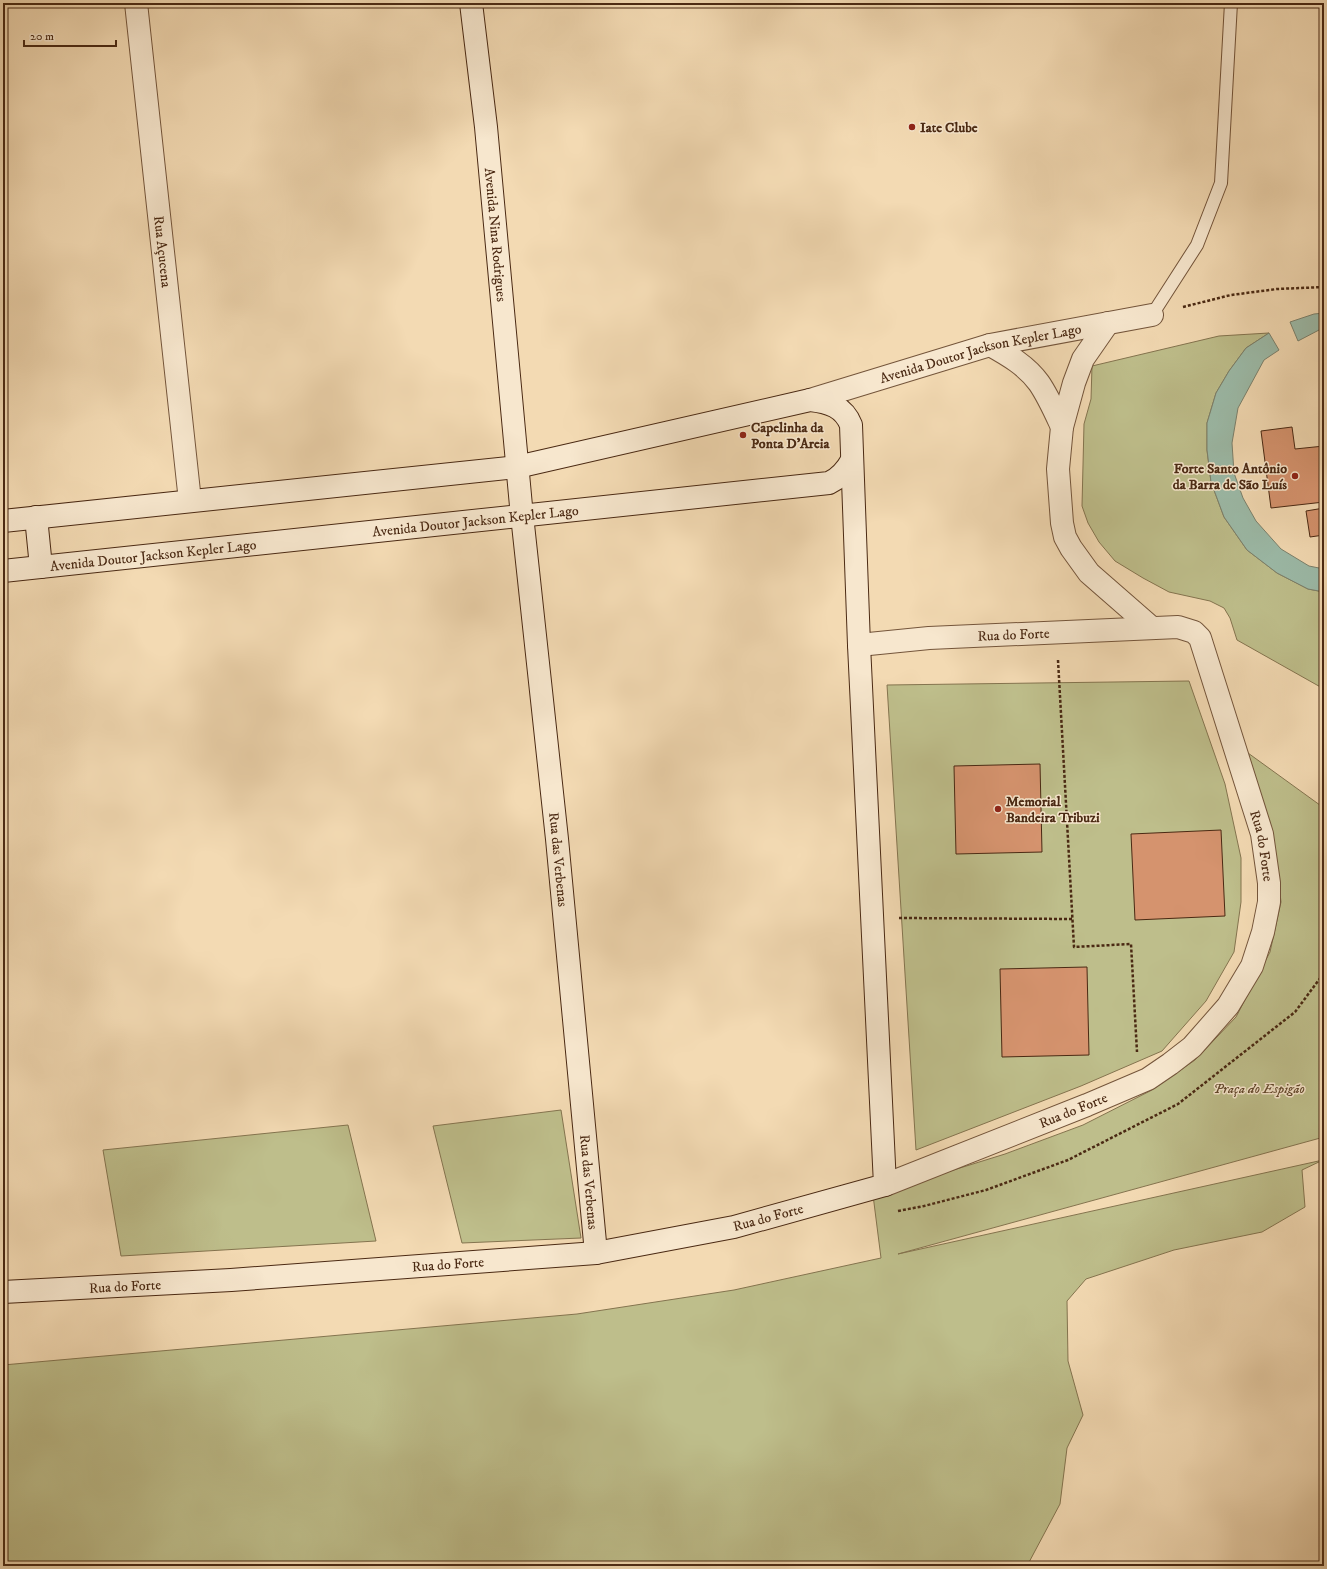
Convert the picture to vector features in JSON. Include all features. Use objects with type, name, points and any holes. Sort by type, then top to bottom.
[{"type":"street","name":"Rua Açucena","points":[[136,3],[190,501]]},
{"type":"street","name":"Avenida Nina Rodrigues","points":[[471,3],[487,135],[517,467]]},
{"type":"street","name":"Avenida Doutor Jackson Kepler Lago","points":[[3,521],[517,467],[810,400],[990,345],[1152,315]]},
{"type":"street","points":[[1108,323],[1084,359],[1074,383],[1062,427],[1058,469],[1062,523],[1065,537],[1089,573],[1152,628]]},
{"type":"street","points":[[990,345],[1017,362],[1038,381],[1062,427]]},
{"type":"street","name":"Avenida Doutor Jackson Kepler Lago","points":[[3,571],[828,483],[838,479],[846,472],[852,460],[851,425],[848,418],[834,405],[823,401],[810,400]]},
{"type":"street","points":[[852,460],[859,645],[885,1185]]},
{"type":"street","name":"Rua das Verbenas","points":[[517,467],[558,839],[596,1253]]},
{"type":"street","points":[[36,517],[41,567]]},
{"type":"street","name":"Rua do Forte","points":[[3,1292],[231,1280],[596,1253],[734,1227],[885,1185],[1073,1111],[1139,1083],[1170,1064],[1192,1047],[1228,1006],[1252,966],[1263,932],[1269,902],[1269,883],[1262,834],[1200,638],[1194,632],[1178,627],[929,638],[859,645]]},
{"type":"lane","points":[[1152,315],[1197,246],[1220,183],[1231,3]]},
{"type":"path","points":[[1152,315],[1231,295],[1277,289],[1324,287]]},
{"type":"path","points":[[1056,633],[1074,947],[1131,944],[1139,1083]]},
{"type":"path","points":[[872,918],[1073,919]]},
{"type":"green space","points":[[1269,333],[1246,348],[1229,371],[1216,393],[1207,423],[1207,450],[1211,482],[1224,517],[1247,550],[1277,573],[1308,589],[1324,592],[1324,689],[1237,640],[1230,618],[1224,608],[1210,601],[1169,592],[1115,561],[1099,542],[1088,523],[1082,506],[1084,424],[1091,399],[1092,366],[1219,336]]},
{"type":"green space","points":[[1189,681],[1225,784],[1241,858],[1241,902],[1234,952],[1206,1001],[1162,1051],[1081,1086],[916,1150],[887,685]]},
{"type":"green space","name":"Praça do Espigão","points":[[1248,753],[1324,808],[1324,1137],[898,1254],[1323,1160],[1302,1170],[1305,1207],[1262,1232],[1174,1250],[1086,1279],[1067,1301],[1068,1361],[1083,1415],[1067,1448],[1060,1504],[1027,1566],[3,1566],[3,1365],[577,1314],[734,1290],[881,1258],[873,1195],[1005,1154],[1083,1125],[1152,1090],[1195,1060],[1236,1017],[1270,952],[1281,902],[1273,834]]},
{"type":"green space","points":[[561,1110],[581,1238],[462,1243],[433,1126]]},
{"type":"green space","points":[[348,1125],[376,1241],[121,1256],[103,1150]]},
{"type":"shaded area","points":[[1324,313],[1324,330],[1319,330],[1298,341],[1290,322],[1314,314]]},
{"type":"shaded area","points":[[1269,333],[1279,350],[1264,360],[1238,408],[1232,443],[1234,473],[1243,498],[1256,521],[1281,549],[1309,566],[1324,569],[1324,592],[1308,589],[1277,573],[1247,550],[1224,517],[1211,482],[1207,450],[1207,423],[1216,393],[1229,371],[1246,348]]},
{"type":"building","name":"Forte Santo Antônio da Barra de São Luís","points":[[1292,427],[1295,449],[1324,446],[1324,502],[1271,508],[1261,431]]},
{"type":"building","name":"Forte Santo Antônio da Barra de São Luís","points":[[1324,508],[1324,535],[1310,537],[1306,511]]},
{"type":"building","name":"Memorial Bandeira Tribuzi","points":[[1040,764],[1042,852],[956,854],[954,766]]},
{"type":"building","points":[[1221,830],[1225,916],[1135,920],[1131,834]]},
{"type":"building","points":[[1087,967],[1089,1055],[1002,1057],[1000,969]]},
{"type":"place","name":"Iate Clube","points":[[912,127]]},
{"type":"place","name":"Capelinha da Ponta D'Areia","points":[[743,435]]},
{"type":"place","name":"Forte Santo Antônio da Barra de São Luís","points":[[1295,476]]},
{"type":"place","name":"Memorial Bandeira Tribuzi","points":[[998,809]]}]
